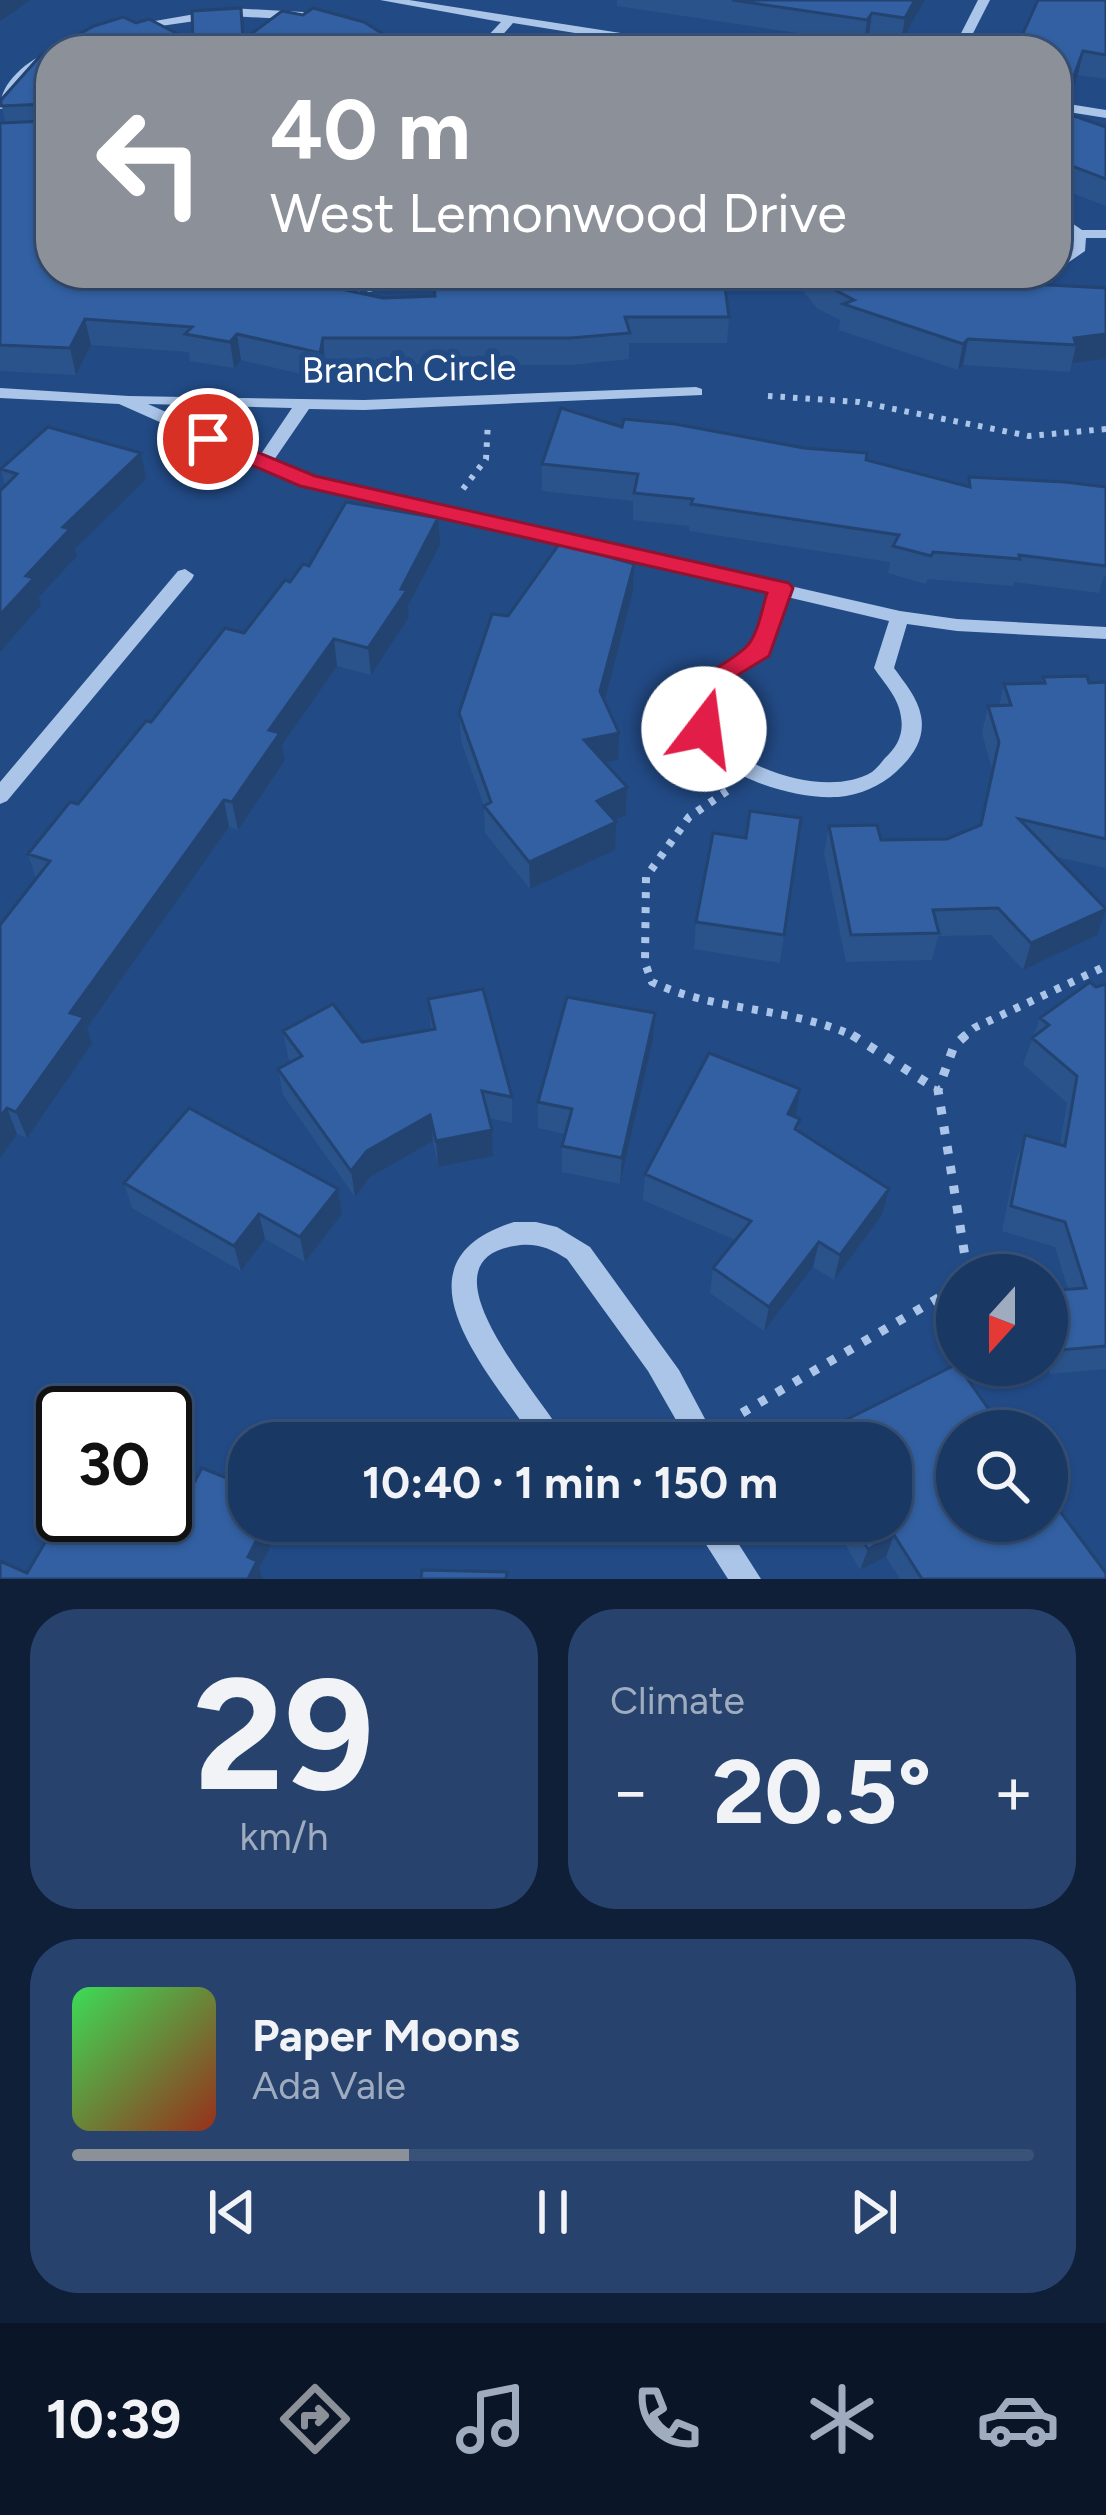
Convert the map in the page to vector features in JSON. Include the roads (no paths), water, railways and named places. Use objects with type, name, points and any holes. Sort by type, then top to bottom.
[{"type":"street","points":[[386,0],[617,36]]},
{"type":"street","points":[[966,36],[984,0]]},
{"type":"street","points":[[110,31],[169,17],[230,12],[316,18]]},
{"type":"street","points":[[494,36],[510,19]]},
{"type":"street","points":[[0,105],[24,72],[36,64]]},
{"type":"street","points":[[1071,108],[1106,113]]},
{"type":"street","points":[[1071,228],[1078,234],[1106,234]]},
{"type":"street","points":[[1071,255],[1080,248],[1078,234]]},
{"type":"street","name":"Branch Circle","points":[[0,393],[304,403],[696,392]]},
{"type":"street","points":[[122,398],[308,481],[900,616],[957,625],[1106,633]]},
{"type":"street","points":[[263,464],[304,403]]},
{"type":"street","points":[[0,796],[185,575]]},
{"type":"street","points":[[781,588],[760,650],[712,679],[701,706],[704,729],[727,760],[764,780],[823,790],[856,788],[900,759],[912,736],[910,708],[884,668],[900,616]]},
{"type":"street","points":[[539,1422],[466,1309],[461,1279],[476,1250],[512,1232],[542,1230],[575,1250],[677,1384],[694,1422]]},
{"type":"street","points":[[720,1542],[746,1579]]}]
